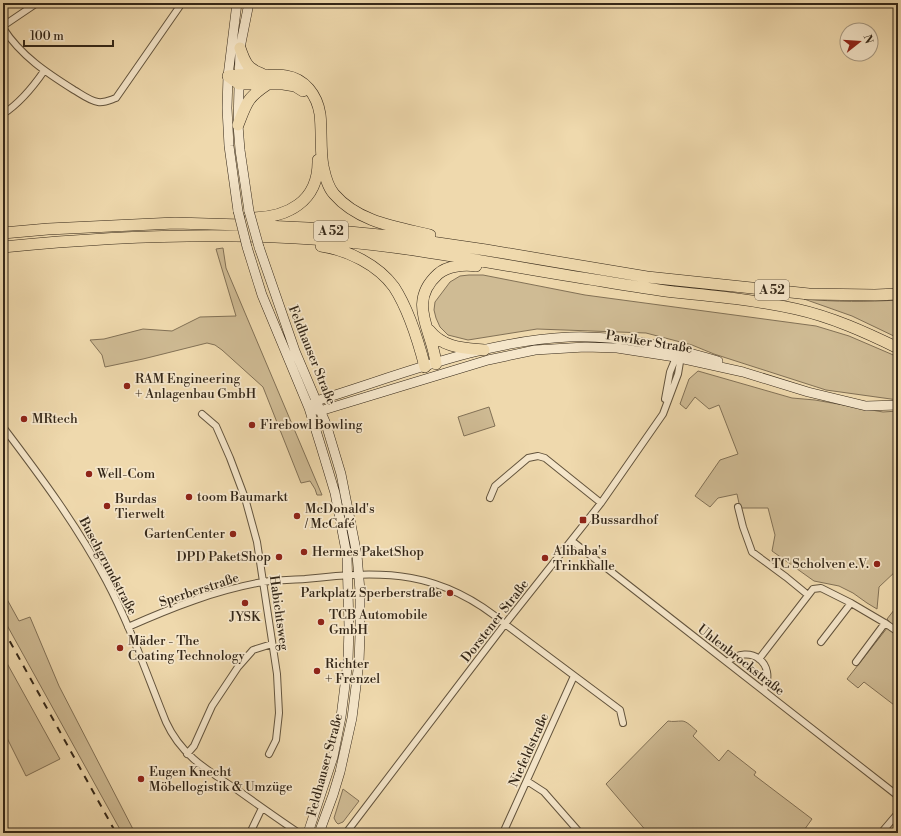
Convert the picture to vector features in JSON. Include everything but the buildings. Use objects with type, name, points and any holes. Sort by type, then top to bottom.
[{"type":"highway","points":[[176,223],[197,219],[264,218],[276,216],[288,212],[304,201],[311,191],[316,179],[318,168],[317,124],[313,104],[304,92],[295,86],[266,79],[253,71],[246,62],[240,48]]},
{"type":"highway","points":[[235,78],[266,79],[286,76],[299,80],[308,87],[316,98],[320,113],[322,159],[326,178],[332,192],[346,206],[366,218],[394,227],[479,245],[486,250]]},
{"type":"highway","points":[[238,125],[247,102],[266,79]]},
{"type":"highway","name":"A 52","points":[[3,233],[48,229],[176,223],[308,228],[390,236],[486,250],[647,277],[809,294],[898,294]]},
{"type":"highway","points":[[265,236],[288,242],[336,248],[363,261],[381,273],[393,287],[403,305],[430,365]]},
{"type":"highway","name":"A 52","points":[[3,246],[127,238],[265,236],[337,241],[422,251],[538,272],[672,291],[744,299],[797,309],[831,319],[862,331],[898,348]]},
{"type":"highway","points":[[430,365],[435,352],[426,325],[422,305],[424,292],[431,280],[440,272],[454,267],[469,265],[516,273],[538,272]]},
{"type":"highway","points":[[426,325],[437,339],[446,344],[459,348],[484,350]]},
{"type":"main road","name":"Feldhauser Straße","points":[[237,3],[235,78],[240,150],[249,211],[259,246],[292,343],[326,424],[341,474],[352,527],[360,592],[359,662],[352,718],[338,780],[319,833]]},
{"type":"main road","name":"Feldhauser Straße","points":[[248,3],[235,78],[227,108],[229,146],[238,211],[246,247],[262,295],[309,408],[335,493],[346,556],[349,627],[341,717],[333,757],[308,833]]},
{"type":"main road","name":"Pawiker Straße","points":[[309,408],[316,401],[430,365],[484,350],[533,341],[569,338],[602,338],[654,344],[679,355]]},
{"type":"main road","name":"Pawiker Straße","points":[[320,411],[488,360],[535,350],[585,346],[679,355],[743,372],[808,392],[866,406],[898,405]]},
{"type":"main road","points":[[430,365],[434,376]]},
{"type":"main road","points":[[309,408],[320,411]]},
{"type":"street","points":[[37,3],[3,27],[9,37],[24,54],[44,71],[89,99],[98,102],[105,102],[116,98],[182,3]]},
{"type":"street","points":[[3,114],[23,97],[44,71]]},
{"type":"street","name":"Dorstener Straße","points":[[346,833],[505,624],[601,503],[659,420],[670,372],[679,355]]},
{"type":"street","name":"Habichtsweg","points":[[202,414],[216,426],[238,478],[253,528],[277,674],[279,714],[276,740],[269,754]]},
{"type":"street","name":"Buschgrundstraße","points":[[3,427],[65,510],[106,581],[128,627],[171,734],[187,754],[198,763],[299,833]]},
{"type":"street","points":[[490,498],[495,486],[528,458],[538,456],[544,458],[601,503]]},
{"type":"street","points":[[738,507],[752,552],[808,595]]},
{"type":"street","name":"Uhlenbrockstraße","points":[[572,541],[898,796]]},
{"type":"street","name":"Sperberstraße","points":[[128,627],[183,604],[221,591],[263,582],[347,574],[404,576],[433,583],[474,601],[505,624]]},
{"type":"street","points":[[759,659],[813,589],[821,588],[851,603],[898,632]]},
{"type":"street","points":[[821,642],[851,603]]},
{"type":"street","points":[[856,662],[885,623]]},
{"type":"street","points":[[505,624],[620,710],[623,723]]},
{"type":"street","points":[[187,754],[194,746],[212,706],[238,668],[253,650],[272,644]]},
{"type":"street","points":[[727,662],[734,657],[743,654],[751,655],[759,659],[767,670],[768,677],[764,690]]},
{"type":"street","name":"Niefeldstraße","points":[[503,833],[574,676]]},
{"type":"street","points":[[527,781],[544,792],[580,833]]},
{"type":"street","points":[[250,833],[262,808]]},
{"type":"street","points":[[881,833],[898,813]]},
{"type":"shaded area","points":[[223,248],[226,268],[322,495],[317,495],[310,481],[301,483],[263,387],[215,345],[207,343],[105,367],[102,355],[90,340],[104,339],[143,329],[172,331],[200,317],[236,316],[216,249]]},
{"type":"shaded area","points":[[483,275],[585,295],[816,326],[849,336],[898,357],[898,400],[826,390],[714,354],[692,345],[646,333],[537,329],[468,340],[448,335],[440,327],[436,318],[434,310],[435,302],[450,282],[460,276]]},
{"type":"shaded area","points":[[804,299],[828,301],[898,300],[898,338],[852,316]]},
{"type":"shaded area","points":[[698,371],[792,398],[815,400],[883,412],[898,411],[898,569],[879,587],[877,609],[853,593],[839,586],[814,581],[772,551],[775,535],[768,508],[740,508],[737,494],[718,498],[710,507],[695,496],[720,460],[738,454],[719,405],[709,409],[695,397],[686,409],[680,404],[689,379]]},
{"type":"shaded area","points":[[489,407],[495,426],[464,436],[458,417]]},
{"type":"shaded area","points":[[3,592],[19,621],[30,617],[59,686],[135,833],[122,833],[3,618]]},
{"type":"shaded area","points":[[898,605],[898,708],[864,682],[858,688],[847,679],[891,623],[887,619]]},
{"type":"shaded area","points":[[3,656],[60,759],[26,776],[3,730]]},
{"type":"shaded area","points":[[668,721],[684,721],[690,725],[697,731],[693,736],[719,761],[728,750],[756,772],[754,775],[812,819],[802,833],[648,833],[606,784]]},
{"type":"shaded area","points":[[343,789],[359,801],[343,822],[338,824],[334,818]]},
{"type":"railway","points":[[3,629],[116,833]]},
{"type":"place","name":"RAM Engineering + Anlagenbau GmbH","points":[[127,386]]},
{"type":"place","name":"MRtech","points":[[24,419]]},
{"type":"place","name":"Firebowl Bowling","points":[[252,425]]},
{"type":"place","name":"Well-Com","points":[[89,474]]},
{"type":"place","name":"toom Baumarkt","points":[[189,497]]},
{"type":"place","name":"Burdas Tierwelt","points":[[107,506]]},
{"type":"place","name":"McDonald's / McCafé","points":[[297,516]]},
{"type":"place","name":"Bussardhof","points":[[583,520]]},
{"type":"place","name":"GartenCenter","points":[[233,534]]},
{"type":"place","name":"Hermes PaketShop","points":[[304,552]]},
{"type":"place","name":"DPD PaketShop","points":[[279,557]]},
{"type":"place","name":"Alibaba's Trinkhalle","points":[[545,558]]},
{"type":"place","name":"TC Scholven e.V.","points":[[877,564]]},
{"type":"place","name":"Parkplatz Sperberstraße","points":[[450,593]]},
{"type":"place","name":"JYSK","points":[[245,603]]},
{"type":"place","name":"TCB Automobile GmbH","points":[[321,622]]},
{"type":"place","name":"Mäder - The Coating Technology","points":[[120,648]]},
{"type":"place","name":"Richter + Frenzel","points":[[317,671]]},
{"type":"place","name":"Eugen Knecht Möbellogistik & Umzüge","points":[[141,779]]}]
